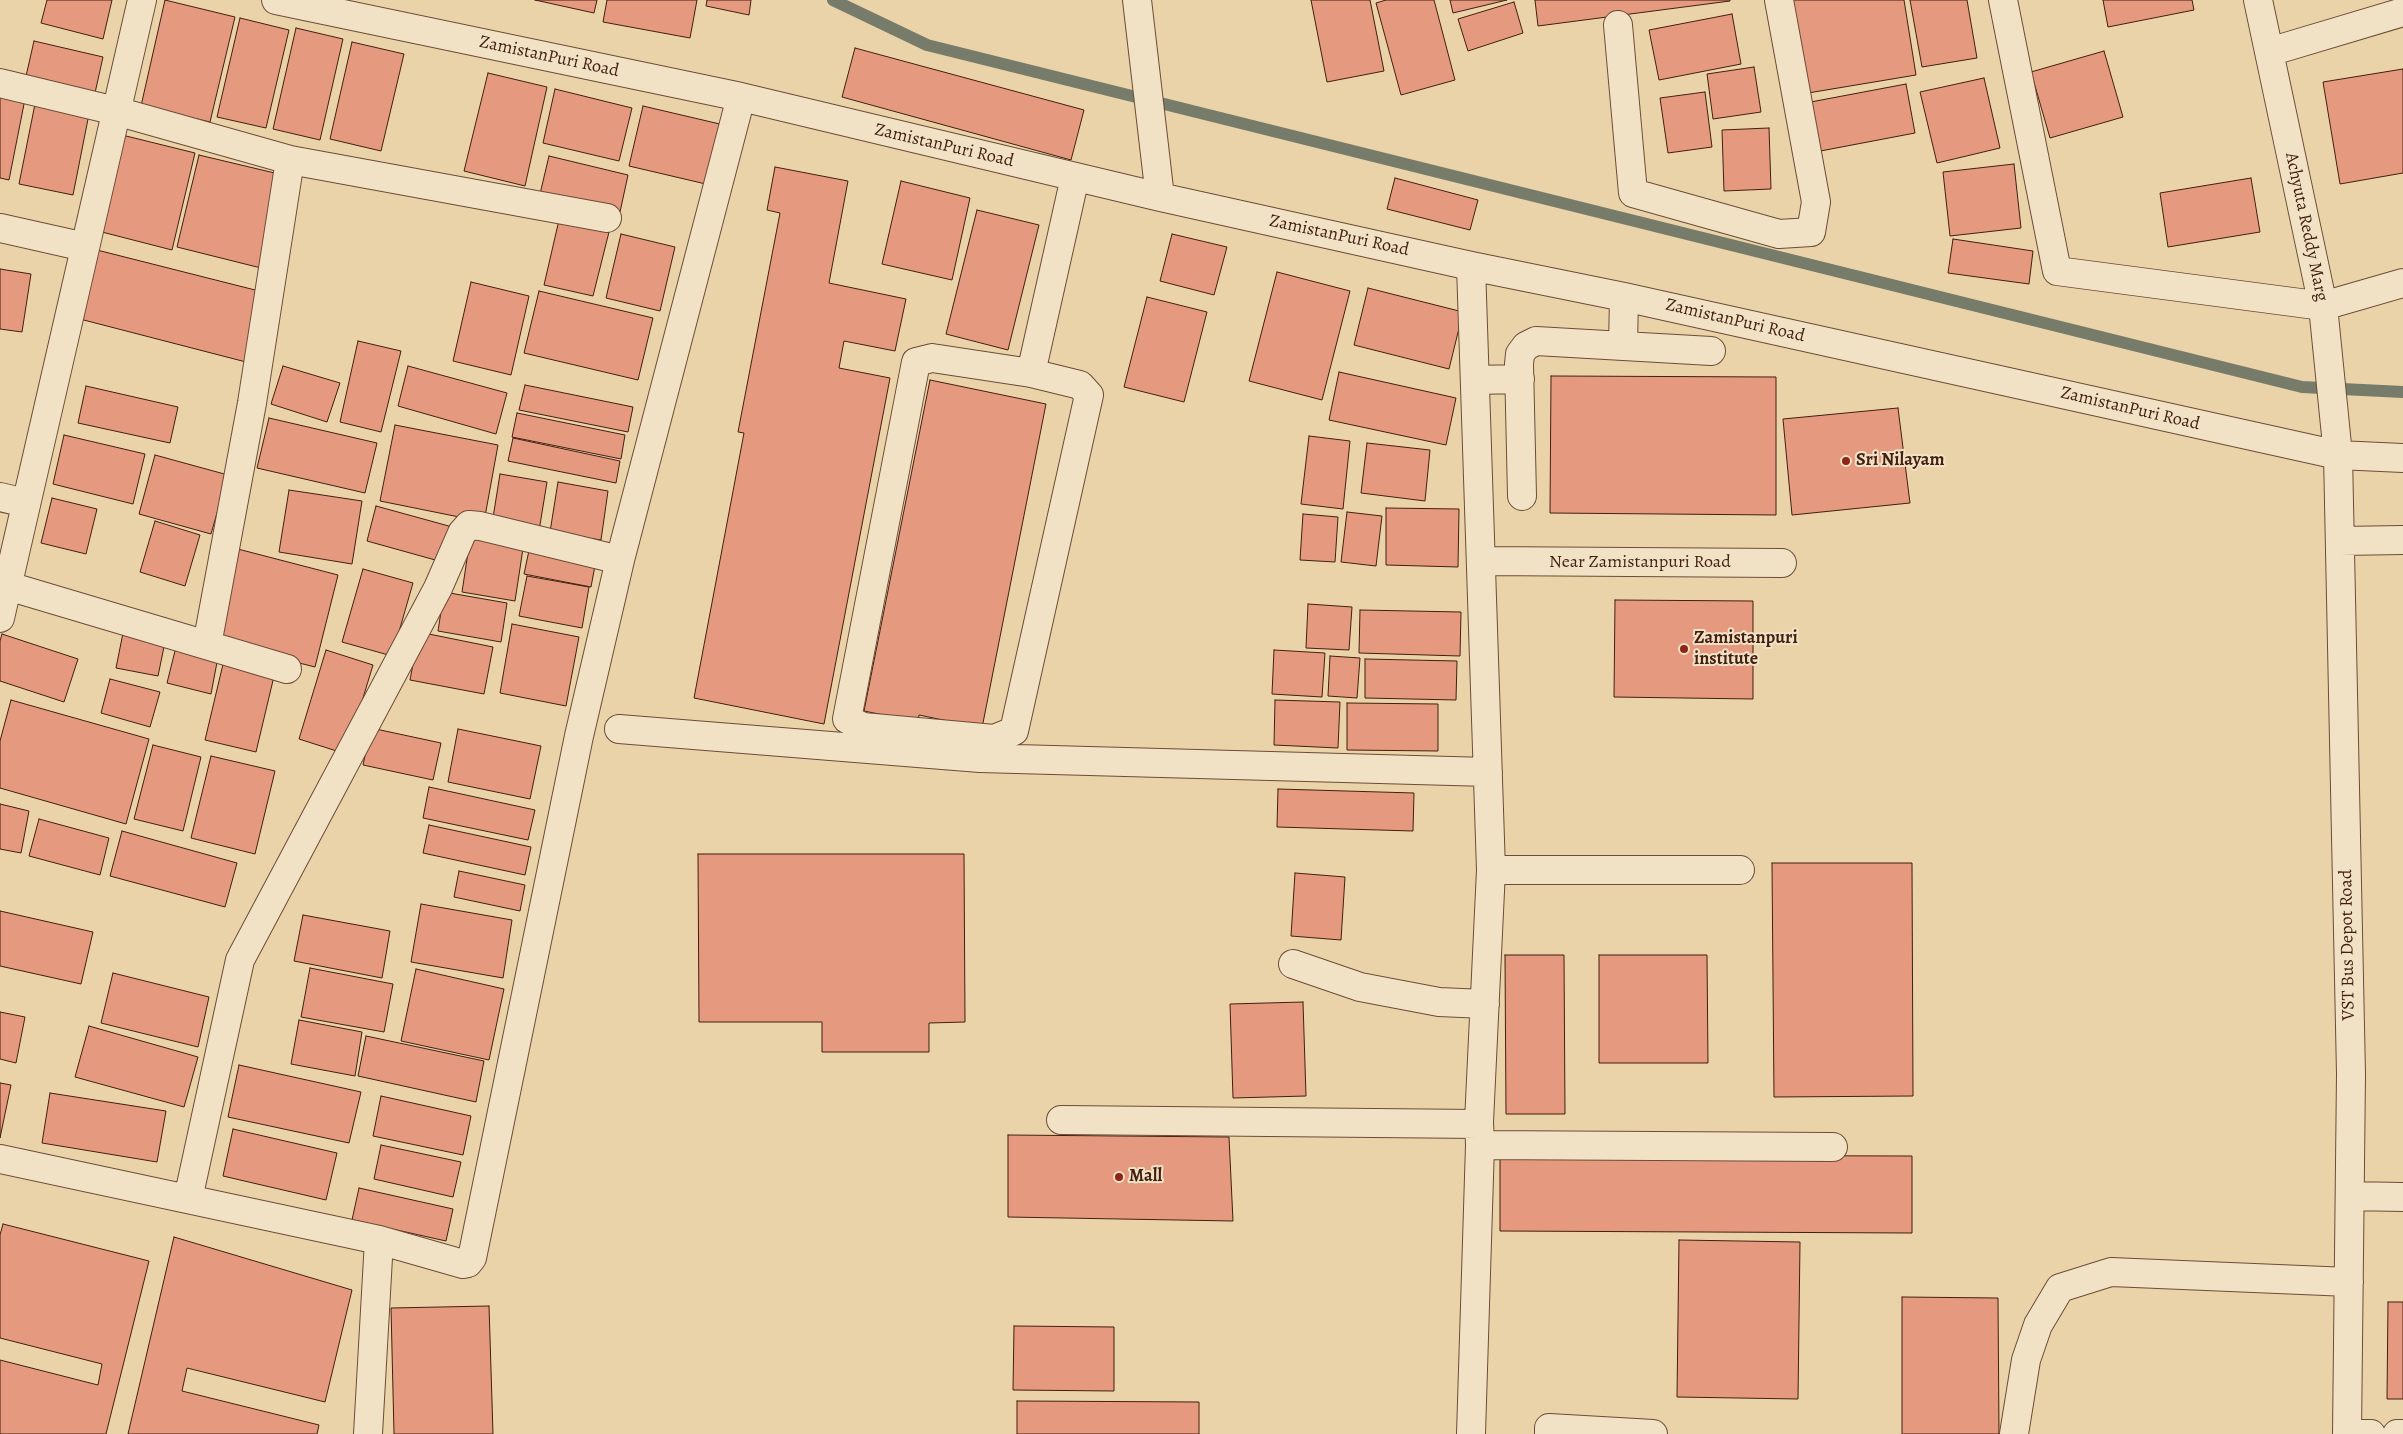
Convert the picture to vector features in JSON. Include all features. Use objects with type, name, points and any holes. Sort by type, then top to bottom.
[{"type":"street","points":[[0,618],[8,586],[13,500],[85,247],[142,0]]},
{"type":"street","name":"ZamistanPuri Road","points":[[276,0],[741,97],[1160,197],[1471,266],[1624,296],[2338,456],[2403,458]]},
{"type":"street","points":[[1137,0],[1160,197]]},
{"type":"street","points":[[1618,25],[1633,192],[1780,234],[1811,232],[1816,202],[1780,0]]},
{"type":"street","points":[[2002,0],[2057,271],[2323,306],[2403,283]]},
{"type":"street","name":"Achyuta Reddy Marg","points":[[2258,0],[2323,306],[2338,456]]},
{"type":"street","points":[[2269,52],[2403,12]]},
{"type":"street","points":[[0,83],[116,112],[290,160],[607,218]]},
{"type":"street","points":[[0,1159],[379,1240],[462,1264],[468,1263],[472,1258],[579,736],[620,560],[741,97]]},
{"type":"street","points":[[207,645],[252,403],[290,160]]},
{"type":"street","points":[[1031,373],[1075,177]]},
{"type":"street","points":[[0,228],[85,247]]},
{"type":"street","points":[[1471,266],[1475,380],[1489,562],[1488,772],[1491,870],[1480,1134],[1471,1434]]},
{"type":"street","points":[[1623,346],[1624,296]]},
{"type":"street","points":[[1522,496],[1520,354],[1526,346],[1536,341],[1711,351]]},
{"type":"street","points":[[932,358],[1031,373],[1080,385],[1089,395],[1014,731],[994,739],[863,727],[847,719],[916,362],[932,358]]},
{"type":"street","points":[[1475,380],[1520,379]]},
{"type":"street","name":"VST Bus Depot Road","points":[[2338,456],[2351,1074],[2347,1434]]},
{"type":"street","points":[[188,1199],[240,960],[438,588],[462,533],[469,525],[480,526],[620,560]]},
{"type":"street","points":[[2340,541],[2403,540]]},
{"type":"street","name":"Near Zamistanpuri Road","points":[[1489,562],[1782,563]]},
{"type":"street","points":[[8,586],[287,669]]},
{"type":"street","points":[[619,729],[980,758],[1488,772]]},
{"type":"street","points":[[1491,870],[1740,870]]},
{"type":"street","points":[[1293,964],[1360,987],[1439,1002],[1485,1004]]},
{"type":"street","points":[[1060,1120],[1833,1147]]},
{"type":"street","points":[[2350,1196],[2403,1197]]},
{"type":"street","points":[[368,1434],[379,1240]]},
{"type":"street","points":[[2014,1434],[2026,1360],[2038,1324],[2060,1288],[2111,1272],[2349,1282]]},
{"type":"street","points":[[1549,1434],[1549,1428],[1653,1434]]},
{"type":"street","points":[[2347,1434],[2371,1434]]},
{"type":"street","points":[[2397,1434],[2403,1434]]},
{"type":"building","points":[[47,0],[112,0],[103,39],[41,23]]},
{"type":"building","points":[[165,0],[235,17],[210,122],[141,106]]},
{"type":"building","points":[[535,0],[597,0],[594,13]]},
{"type":"building","points":[[607,0],[697,0],[690,38],[603,22]]},
{"type":"building","points":[[707,0],[751,0],[749,15],[706,6]]},
{"type":"building","points":[[1311,0],[1370,0],[1384,71],[1327,82]]},
{"type":"building","points":[[1386,0],[1434,0],[1455,80],[1401,95],[1376,3]]},
{"type":"building","points":[[1450,0],[1507,0],[1453,13]]},
{"type":"building","points":[[1535,0],[1730,0],[1730,1],[1538,26]]},
{"type":"building","points":[[1786,0],[1904,0],[1916,75],[1802,94]]},
{"type":"building","points":[[1910,0],[1967,0],[1977,58],[1922,67]]},
{"type":"building","points":[[2103,0],[2192,0],[2194,10],[2108,27]]},
{"type":"building","points":[[1514,2],[1523,33],[1468,51],[1458,19]]},
{"type":"building","points":[[1732,14],[1741,64],[1659,80],[1649,30]]},
{"type":"building","points":[[240,18],[289,30],[266,128],[217,117]]},
{"type":"building","points":[[296,28],[343,39],[320,140],[273,129]]},
{"type":"building","points":[[34,41],[103,57],[93,102],[24,85]]},
{"type":"building","points":[[352,42],[404,54],[381,151],[330,139]]},
{"type":"building","points":[[855,48],[1084,110],[1071,160],[842,97]]},
{"type":"building","points":[[2104,51],[2123,117],[2050,138],[2031,72]]},
{"type":"building","points":[[1754,67],[1761,112],[1713,119],[1707,74]]},
{"type":"building","points":[[2403,69],[2403,173],[2340,184],[2323,82]]},
{"type":"building","points":[[488,73],[547,87],[525,186],[464,171]]},
{"type":"building","points":[[1984,78],[2000,148],[1937,163],[1920,92]]},
{"type":"building","points":[[1906,84],[1915,133],[1810,153],[1800,104]]},
{"type":"building","points":[[555,89],[632,108],[619,161],[543,143]]},
{"type":"building","points":[[1705,92],[1712,147],[1668,153],[1660,98]]},
{"type":"building","points":[[0,94],[25,99],[9,180],[0,178]]},
{"type":"building","points":[[35,104],[89,114],[73,195],[19,184]]},
{"type":"building","points":[[643,106],[724,125],[710,185],[629,166]]},
{"type":"building","points":[[1769,128],[1771,189],[1724,191],[1722,130]]},
{"type":"building","points":[[122,135],[195,153],[172,250],[98,231]]},
{"type":"building","points":[[199,155],[283,175],[261,268],[177,247]]},
{"type":"building","points":[[549,156],[628,175],[620,212],[540,194]]},
{"type":"building","points":[[2014,164],[2021,228],[1950,236],[1943,172]]},
{"type":"building","points":[[775,167],[848,181],[829,283],[906,299],[895,351],[844,341],[839,368],[890,378],[824,724],[694,698],[744,433],[738,432],[780,213],[767,210]]},
{"type":"building","points":[[1395,178],[1478,200],[1470,230],[1387,209]]},
{"type":"building","points":[[2251,178],[2260,232],[2168,247],[2160,193]]},
{"type":"building","points":[[901,181],[970,198],[952,280],[882,264]]},
{"type":"building","points":[[977,210],[1039,225],[1008,350],[946,334]]},
{"type":"building","points":[[559,220],[609,232],[593,296],[544,285]]},
{"type":"building","points":[[621,234],[675,247],[660,311],[606,298]]},
{"type":"building","points":[[1172,234],[1227,247],[1214,295],[1160,281]]},
{"type":"building","points":[[1953,239],[2033,251],[2029,284],[1948,273]]},
{"type":"building","points":[[93,249],[263,292],[246,362],[76,318]]},
{"type":"building","points":[[0,269],[31,274],[22,332],[0,329]]},
{"type":"building","points":[[1277,272],[1350,291],[1322,400],[1249,381]]},
{"type":"building","points":[[471,282],[529,296],[511,375],[453,361]]},
{"type":"building","points":[[1368,288],[1463,312],[1449,369],[1354,345]]},
{"type":"building","points":[[539,291],[653,318],[638,380],[524,353]]},
{"type":"building","points":[[1147,297],[1207,312],[1184,402],[1124,387]]},
{"type":"building","points":[[358,341],[401,351],[381,432],[340,422]]},
{"type":"building","points":[[283,366],[340,383],[327,422],[271,404]]},
{"type":"building","points":[[408,366],[507,393],[496,434],[398,406]]},
{"type":"building","points":[[1339,372],[1456,398],[1446,445],[1329,420]]},
{"type":"building","points":[[1551,376],[1776,377],[1776,515],[1550,513]]},
{"type":"building","points":[[930,380],[1046,404],[982,728],[919,715],[918,722],[864,711]]},
{"type":"building","points":[[525,385],[633,407],[628,432],[519,410]]},
{"type":"building","points":[[86,386],[178,407],[170,443],[78,423]]},
{"type":"building","name":"Sri Nilayam","points":[[1898,408],[1910,503],[1792,515],[1783,419]]},
{"type":"building","points":[[517,413],[625,435],[621,459],[512,437]]},
{"type":"building","points":[[269,418],[377,443],[365,493],[257,468]]},
{"type":"building","points":[[395,425],[498,445],[484,522],[380,501]]},
{"type":"building","points":[[64,435],[145,454],[133,504],[53,484]]},
{"type":"building","points":[[1309,436],[1350,441],[1343,509],[1301,504]]},
{"type":"building","points":[[513,438],[620,461],[616,483],[508,461]]},
{"type":"building","points":[[1367,443],[1430,450],[1425,501],[1361,493]]},
{"type":"building","points":[[155,455],[228,475],[211,534],[139,514]]},
{"type":"building","points":[[500,474],[547,482],[539,531],[492,524]]},
{"type":"building","points":[[558,482],[608,491],[601,540],[550,532]]},
{"type":"building","points":[[289,490],[362,501],[352,564],[279,552]]},
{"type":"building","points":[[52,498],[97,509],[86,554],[41,543]]},
{"type":"building","points":[[376,506],[456,528],[446,563],[367,541]]},
{"type":"building","points":[[1386,508],[1459,509],[1458,567],[1386,565]]},
{"type":"building","points":[[1347,512],[1382,516],[1376,566],[1341,562]]},
{"type":"building","points":[[1303,514],[1338,517],[1335,562],[1300,560]]},
{"type":"building","points":[[155,521],[200,535],[185,586],[140,572]]},
{"type":"building","points":[[471,533],[524,542],[515,601],[462,592]]},
{"type":"building","points":[[531,541],[597,555],[591,587],[524,574]]},
{"type":"building","points":[[234,548],[338,575],[315,667],[212,641]]},
{"type":"building","points":[[363,569],[413,583],[392,656],[342,642]]},
{"type":"building","points":[[527,576],[589,587],[582,628],[519,616]]},
{"type":"building","points":[[444,592],[507,603],[501,642],[438,631]]},
{"type":"building","name":"Zamistanpuri institute","points":[[1615,600],[1753,601],[1753,699],[1614,697]]},
{"type":"building","points":[[1308,604],[1352,607],[1349,650],[1306,648]]},
{"type":"building","points":[[1360,610],[1461,612],[1460,656],[1359,653]]},
{"type":"building","points":[[512,624],[579,637],[566,706],[500,693]]},
{"type":"building","points":[[124,628],[166,637],[158,676],[116,668]]},
{"type":"building","points":[[419,632],[493,647],[484,694],[410,680]]},
{"type":"building","points":[[2,634],[78,659],[64,702],[0,681],[0,641]]},
{"type":"building","points":[[176,647],[218,657],[211,694],[167,683]]},
{"type":"building","points":[[326,650],[373,665],[346,754],[299,739]]},
{"type":"building","points":[[1274,650],[1325,653],[1322,697],[1272,694]]},
{"type":"building","points":[[1330,656],[1360,658],[1357,698],[1328,696]]},
{"type":"building","points":[[1365,659],[1457,661],[1456,700],[1365,698]]},
{"type":"building","points":[[224,660],[275,672],[256,752],[205,740]]},
{"type":"building","points":[[110,679],[160,692],[150,727],[101,713]]},
{"type":"building","points":[[11,700],[149,739],[126,824],[0,788],[0,741]]},
{"type":"building","points":[[1275,700],[1340,702],[1338,748],[1274,745]]},
{"type":"building","points":[[1347,703],[1438,704],[1438,751],[1347,750]]},
{"type":"building","points":[[371,728],[441,743],[433,780],[363,765]]},
{"type":"building","points":[[458,729],[541,746],[530,799],[448,782]]},
{"type":"building","points":[[153,745],[201,757],[183,831],[134,819]]},
{"type":"building","points":[[211,756],[275,771],[255,854],[191,838]]},
{"type":"building","points":[[429,787],[535,810],[528,840],[423,818]]},
{"type":"building","points":[[1278,789],[1414,793],[1413,831],[1277,827]]},
{"type":"building","points":[[0,804],[29,811],[21,853],[0,849]]},
{"type":"building","points":[[39,819],[109,838],[100,875],[29,856]]},
{"type":"building","points":[[429,825],[531,847],[525,875],[423,853]]},
{"type":"building","points":[[122,831],[237,863],[225,907],[110,876]]},
{"type":"building","points":[[698,854],[964,854],[965,1022],[929,1023],[929,1052],[822,1052],[822,1022],[699,1022]]},
{"type":"building","points":[[1772,863],[1912,863],[1913,1096],[1774,1097]]},
{"type":"building","points":[[459,871],[525,885],[520,911],[454,897]]},
{"type":"building","points":[[1295,873],[1345,877],[1341,940],[1291,936]]},
{"type":"building","points":[[421,904],[512,920],[503,978],[411,962]]},
{"type":"building","points":[[0,911],[93,932],[81,984],[0,966]]},
{"type":"building","points":[[303,915],[390,931],[382,978],[294,961]]},
{"type":"building","points":[[1505,955],[1564,955],[1565,1114],[1506,1114]]},
{"type":"building","points":[[1599,955],[1707,955],[1708,1063],[1599,1063]]},
{"type":"building","points":[[310,968],[393,984],[384,1032],[301,1017]]},
{"type":"building","points":[[416,969],[504,989],[489,1060],[401,1041]]},
{"type":"building","points":[[113,973],[209,997],[198,1047],[101,1023]]},
{"type":"building","points":[[1303,1002],[1306,1096],[1233,1098],[1230,1004]]},
{"type":"building","points":[[0,1012],[25,1017],[16,1063],[0,1059]]},
{"type":"building","points":[[299,1020],[362,1032],[355,1076],[291,1064]]},
{"type":"building","points":[[89,1026],[198,1057],[184,1107],[75,1077]]},
{"type":"building","points":[[366,1036],[484,1061],[476,1102],[358,1076]]},
{"type":"building","points":[[239,1065],[361,1092],[349,1143],[228,1117]]},
{"type":"building","points":[[0,1083],[11,1085],[0,1138]]},
{"type":"building","points":[[50,1093],[166,1111],[157,1162],[42,1143]]},
{"type":"building","points":[[381,1096],[471,1116],[463,1155],[373,1136]]},
{"type":"building","points":[[233,1129],[337,1153],[326,1200],[223,1176]]},
{"type":"building","name":"Mall","points":[[1008,1135],[1229,1137],[1233,1221],[1008,1217]]},
{"type":"building","points":[[381,1145],[461,1162],[453,1197],[374,1179]]},
{"type":"building","points":[[1500,1155],[1912,1156],[1912,1233],[1500,1231]]},
{"type":"building","points":[[359,1188],[453,1209],[446,1241],[352,1220]]},
{"type":"building","points":[[3,1224],[149,1261],[106,1434],[0,1434],[0,1360],[98,1385],[102,1364],[0,1338],[0,1235]]},
{"type":"building","points":[[174,1237],[352,1290],[325,1402],[187,1368],[182,1391],[319,1425],[317,1434],[128,1434]]},
{"type":"building","points":[[1679,1240],[1800,1242],[1798,1399],[1677,1397]]},
{"type":"building","points":[[1902,1297],[1998,1298],[1999,1434],[1902,1434]]},
{"type":"building","points":[[2388,1302],[2403,1302],[2403,1399],[2387,1399]]},
{"type":"building","points":[[489,1306],[493,1434],[394,1434],[391,1308]]},
{"type":"building","points":[[1014,1326],[1114,1327],[1114,1391],[1013,1390]]},
{"type":"building","points":[[1017,1401],[1199,1402],[1199,1434],[1017,1434]]},
{"type":"waterway","points":[[833,0],[927,45],[2302,387],[2403,392]]},
{"type":"place","name":"Sri Nilayam","points":[[1846,461]]},
{"type":"place","name":"Zamistanpuri institute","points":[[1684,649]]},
{"type":"place","name":"Mall","points":[[1119,1177]]}]
